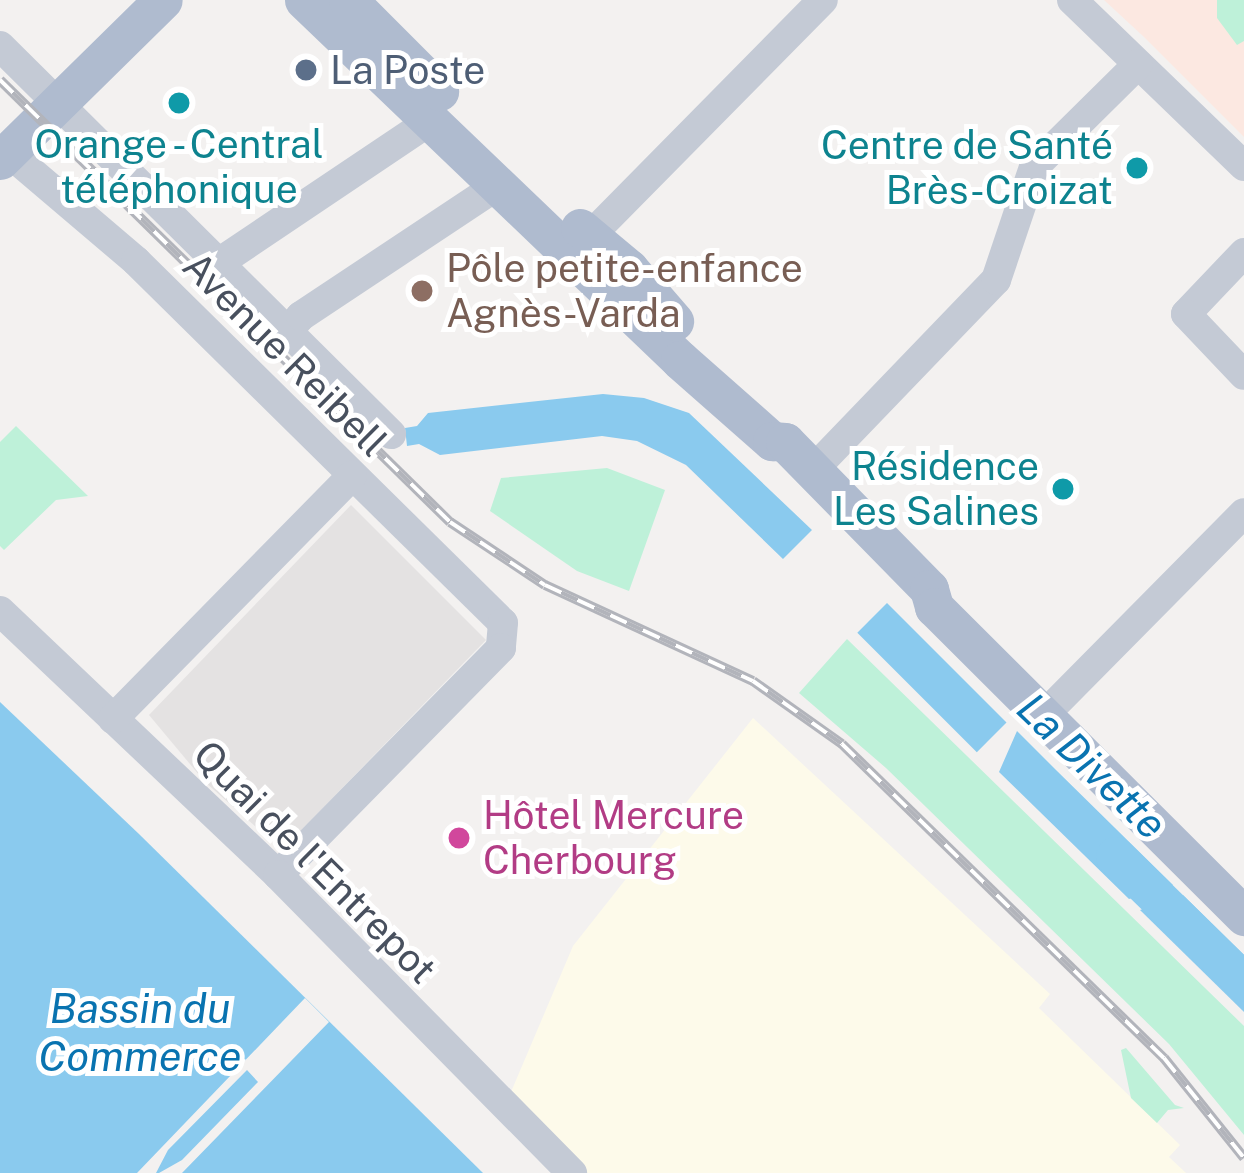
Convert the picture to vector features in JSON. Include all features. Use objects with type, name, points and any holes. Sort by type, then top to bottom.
[{"type":"main road","points":[[4,156],[163,0]]},
{"type":"main road","points":[[304,0],[680,360],[772,441],[785,442],[929,589],[945,595],[1058,700],[1244,882]]},
{"type":"main road","points":[[348,0],[590,237],[629,269],[651,299],[784,427],[785,442]]},
{"type":"main road","points":[[929,589],[934,607],[1244,916]]},
{"type":"street","points":[[590,237],[823,0]]},
{"type":"street","points":[[1072,0],[1244,166]]},
{"type":"street","points":[[0,46],[391,434]]},
{"type":"street","points":[[813,470],[996,280],[1034,167],[1138,64]]},
{"type":"street","points":[[220,262],[431,120]]},
{"type":"street","name":"Avenue Reibell","points":[[4,156],[136,261],[500,619],[506,632],[501,648],[278,875]]},
{"type":"street","points":[[287,332],[301,316],[500,184]]},
{"type":"street","points":[[1244,253],[1186,314],[1244,375]]},
{"type":"street","points":[[113,718],[352,476]]},
{"type":"street","points":[[1058,700],[1244,513]]},
{"type":"street","name":"Quai de l'Entrepot","points":[[0,610],[278,875],[572,1173]]},
{"type":"shaded area","points":[[1104,0],[1244,0],[1244,137],[1144,37]]},
{"type":"shaded area","points":[[351,505],[486,640],[282,850],[205,782],[149,715]]},
{"type":"shaded area","points":[[753,718],[1050,994],[1039,1008],[1180,1145],[1169,1157],[1186,1173],[584,1173],[508,1099],[573,946]]},
{"type":"green space","points":[[1217,0],[1244,0],[1244,41],[1237,45],[1217,18]]},
{"type":"green space","points":[[16,426],[88,496],[56,500],[4,550],[0,546],[0,442]]},
{"type":"green space","points":[[607,468],[665,490],[629,591],[577,571],[490,511],[501,478]]},
{"type":"green space","points":[[847,639],[1244,1026],[1244,1135],[1169,1044],[886,768],[799,693]]},
{"type":"green space","points":[[1126,1048],[1175,1105],[1184,1108],[1168,1110],[1157,1123],[1131,1098],[1121,1050]]},
{"type":"water","points":[[603,394],[644,398],[689,413],[812,530],[783,559],[686,465],[637,441],[602,436],[440,455],[419,444],[407,446],[405,428],[417,426],[428,413]]},
{"type":"water","points":[[887,603],[1007,723],[977,752],[857,633]]},
{"type":"water","name":"Bassin du Commerce","points":[[0,702],[139,834],[483,1173],[0,1173]]},
{"type":"water","points":[[1017,731],[1173,885],[1129,899],[999,772]]},
{"type":"water","points":[[1183,895],[1244,955],[1244,1012],[1140,910]]},
{"type":"pier","points":[[305,998],[329,1022],[182,1173],[159,1173],[182,1160],[258,1082],[247,1070],[168,1150],[156,1173],[137,1173]]},
{"type":"waterway","name":"La Divette","points":[[1115,856],[1244,982]]},
{"type":"railway","points":[[0,80],[450,522],[545,585],[753,681],[842,744],[1164,1058],[1244,1158]]},
{"type":"place","name":"La Poste","points":[[306,70]]},
{"type":"place","name":"Orange - Central téléphonique","points":[[179,103]]},
{"type":"place","name":"Centre de Santé Brès-Croizat","points":[[1137,168]]},
{"type":"place","name":"Pôle petite-enfance Agnès-Varda","points":[[422,291]]},
{"type":"place","name":"Résidence Les Salines","points":[[1063,489]]},
{"type":"place","name":"Hôtel Mercure Cherbourg","points":[[459,838]]}]
